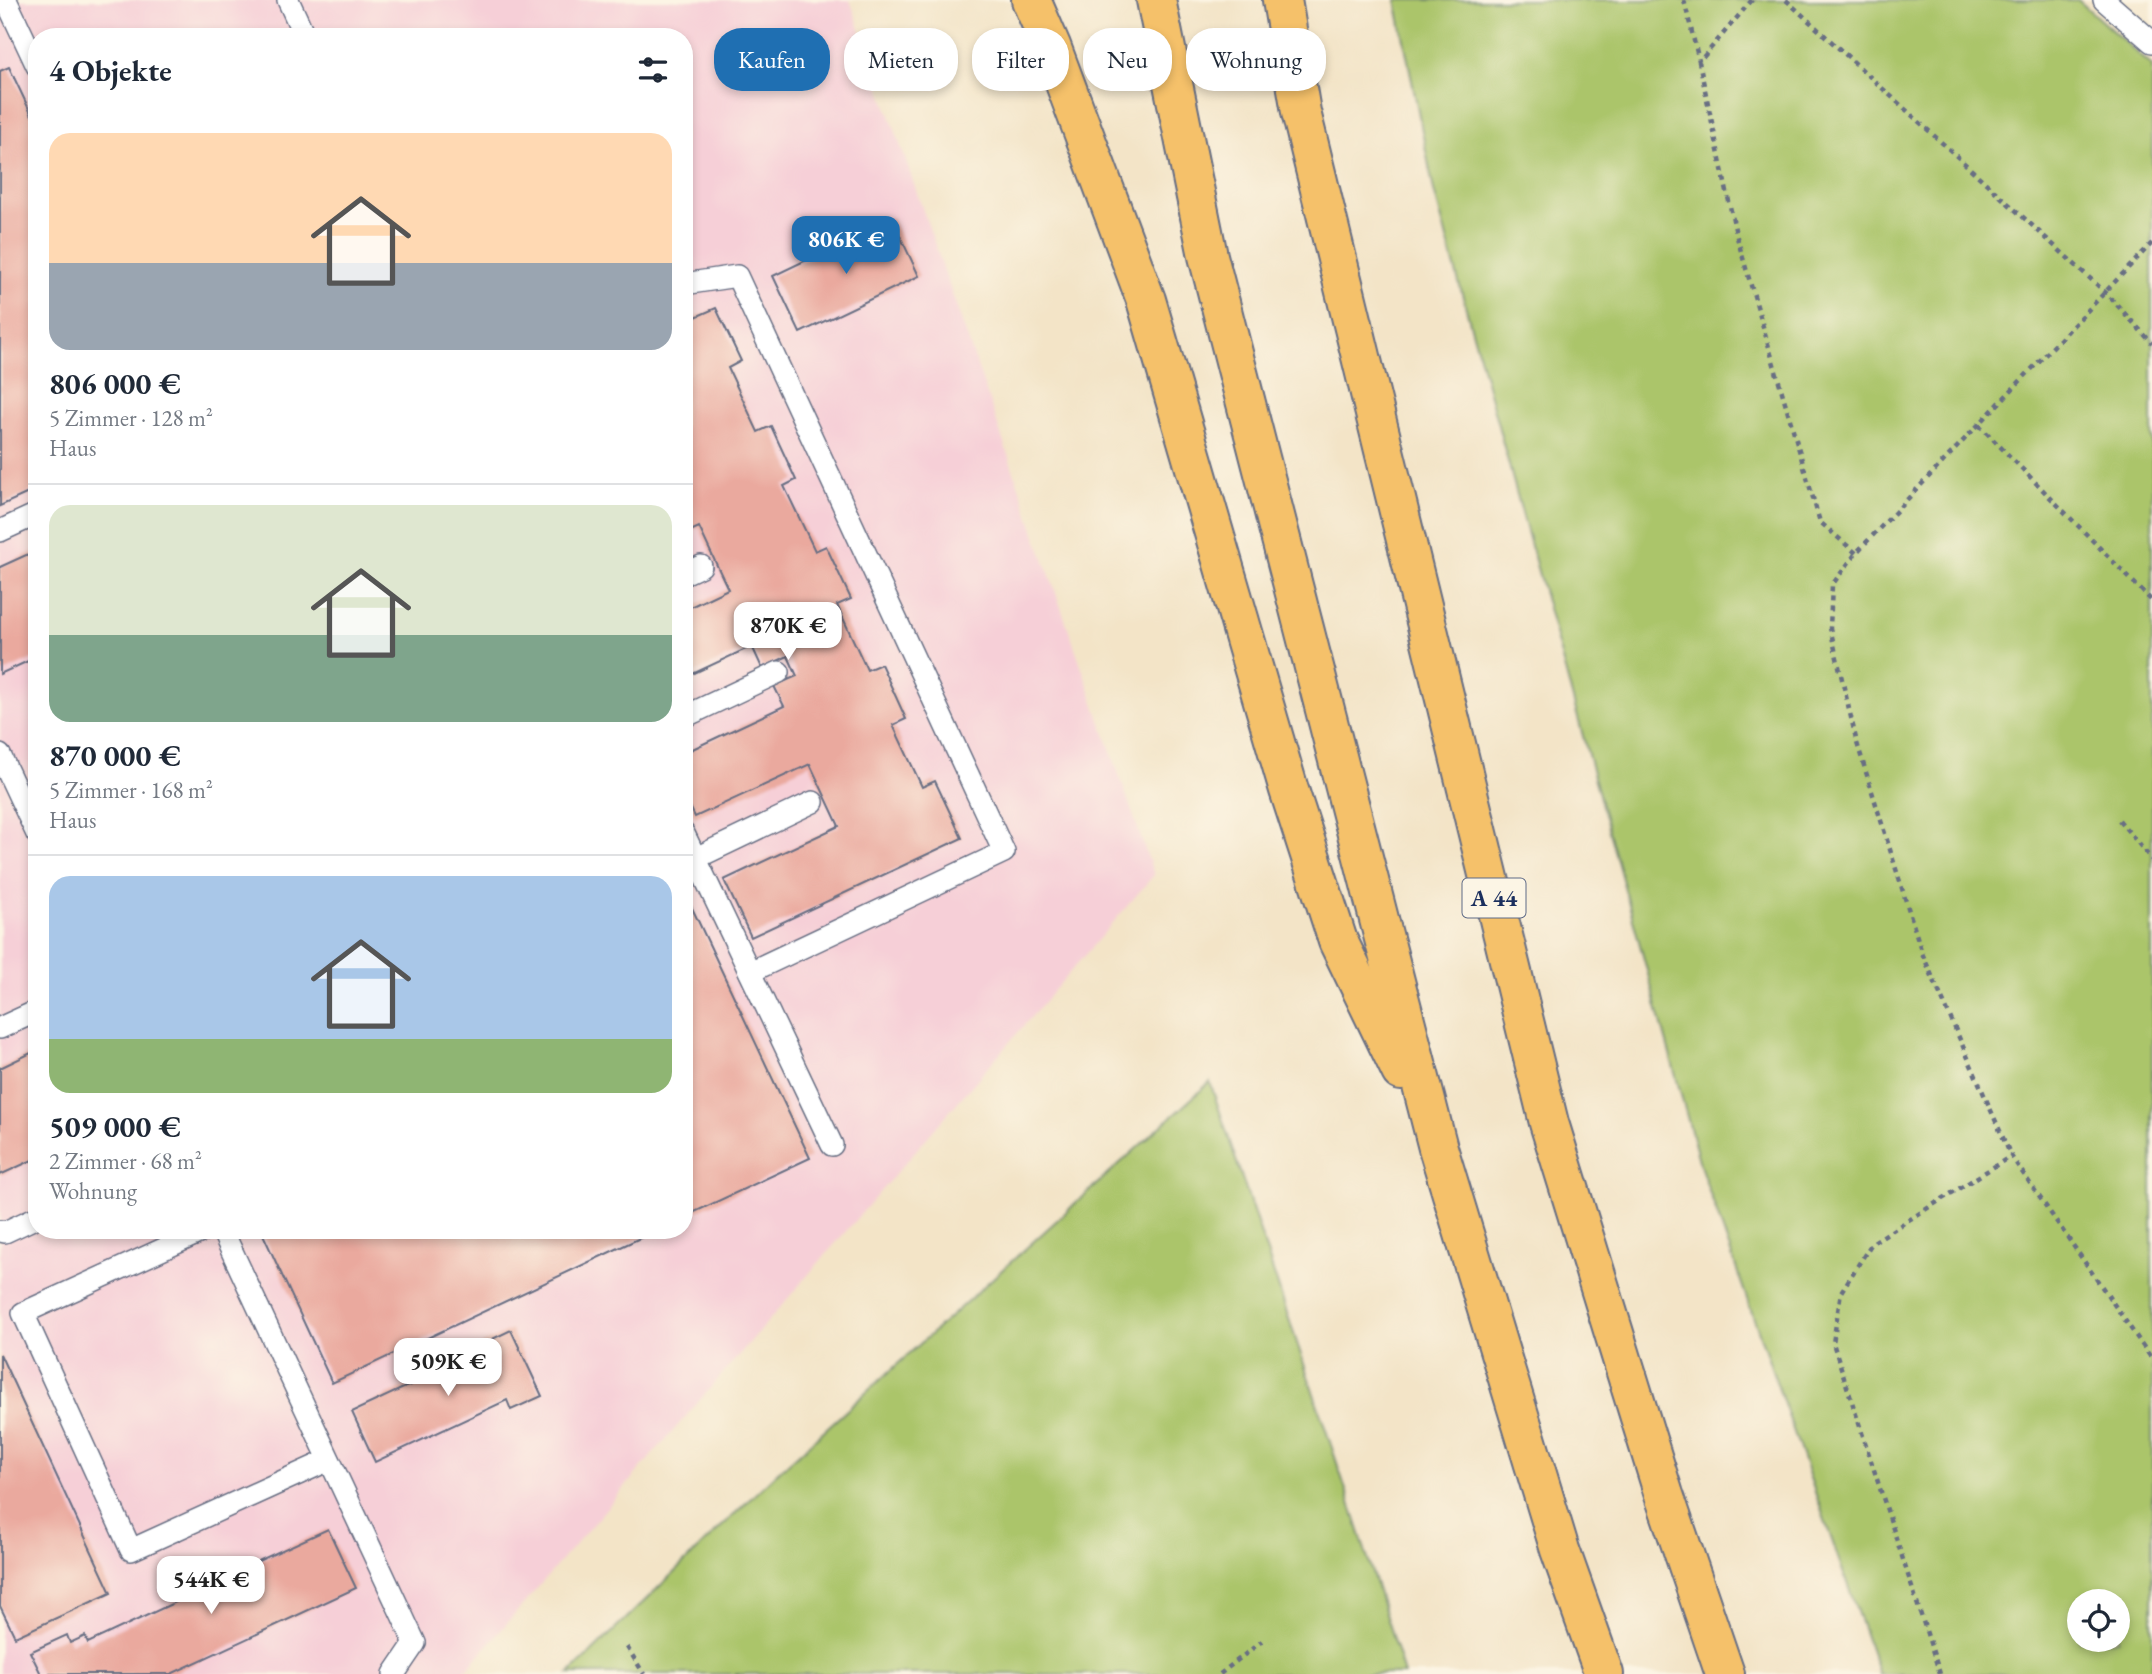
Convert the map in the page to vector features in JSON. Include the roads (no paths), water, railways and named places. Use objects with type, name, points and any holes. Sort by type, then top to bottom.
[{"type":"highway","points":[[1031,0],[1051,46],[1146,300],[1289,790],[1338,941],[1438,1148]]},
{"type":"highway","points":[[1156,0],[1208,256],[1438,1148],[1559,1550],[1604,1674]]},
{"type":"highway","name":"A 44","points":[[1282,0],[1305,126],[1549,1123],[1664,1496],[1725,1674]]},
{"type":"lane","points":[[6,0],[28,47]]},
{"type":"lane","points":[[288,0],[301,28]]},
{"type":"lane","points":[[2104,0],[2152,42]]},
{"type":"lane","points":[[693,283],[737,276],[1004,852],[750,972]]},
{"type":"lane","points":[[0,531],[28,518]]},
{"type":"lane","points":[[693,713],[779,672]]},
{"type":"lane","points":[[0,755],[28,815]]},
{"type":"lane","points":[[696,858],[813,802]]},
{"type":"lane","points":[[693,852],[832,1145]]},
{"type":"lane","points":[[0,1028],[28,1015]]},
{"type":"lane","points":[[0,1231],[5,1232],[28,1221]]},
{"type":"lane","points":[[185,1239],[23,1313],[131,1550],[329,1460]]},
{"type":"lane","points":[[226,1239],[415,1643],[394,1674]]}]
